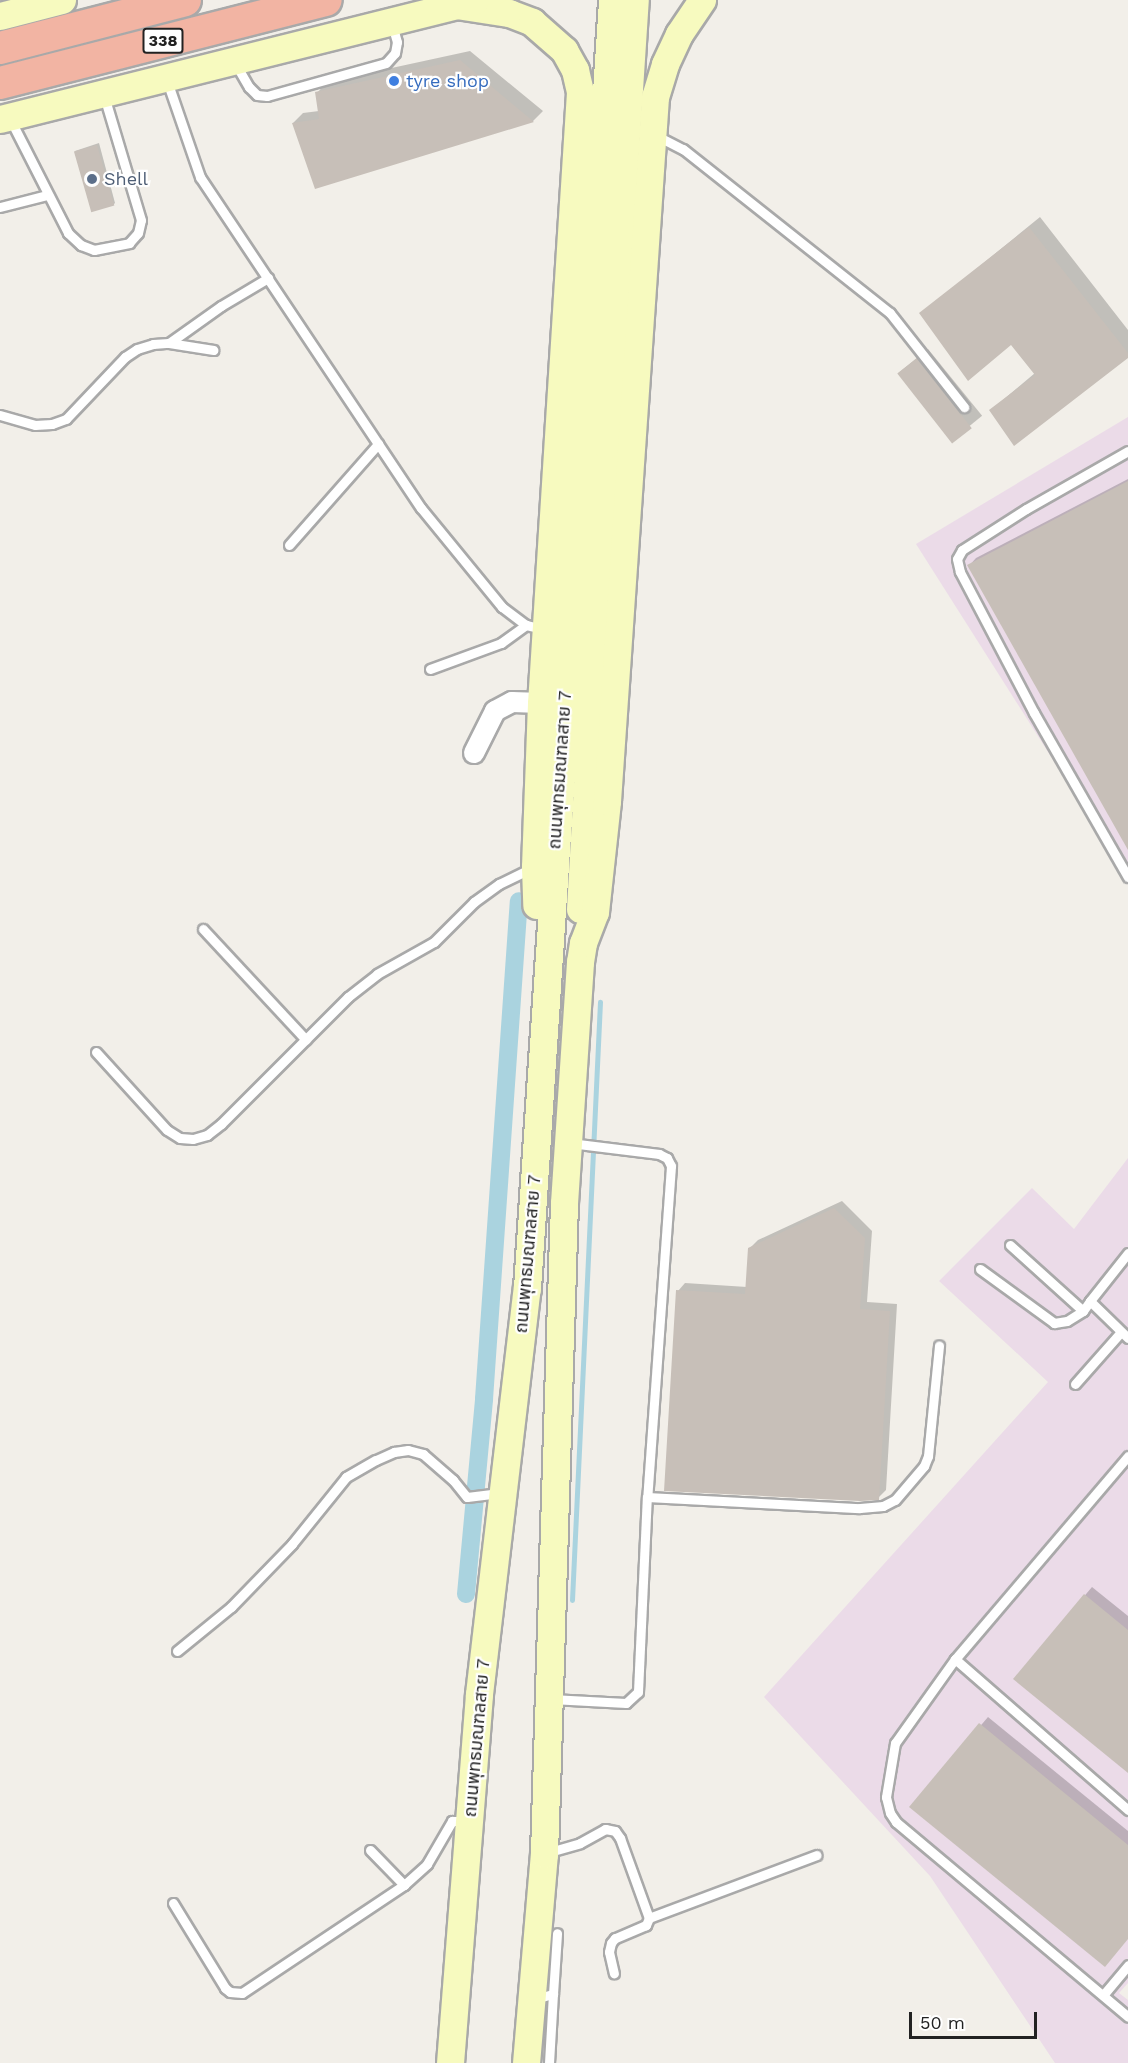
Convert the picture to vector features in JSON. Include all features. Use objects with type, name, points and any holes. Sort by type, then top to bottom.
[{"type":"highway","name":"338","points":[[0,48],[185,0]]},
{"type":"highway","name":"338","points":[[0,83],[326,0]]},
{"type":"main road","points":[[0,16],[62,0]]},
{"type":"main road","points":[[583,944],[579,913],[594,444],[612,0]]},
{"type":"main road","points":[[594,444],[635,0]]},
{"type":"main road","points":[[583,944],[596,912],[607,801],[655,97],[665,64],[679,34],[702,0]]},
{"type":"main road","points":[[4,118],[468,3],[509,13],[532,22],[564,50],[575,70],[580,92],[536,627],[541,703],[535,867],[536,914],[548,946]]},
{"type":"main road","name":"ถนนพุทธมณฑลสาย 7","points":[[450,2063],[479,1694],[527,1288],[548,946],[594,444]]},
{"type":"main road","name":"ถนนพุทธมณฑลสาย 7","points":[[526,2063],[542,1997],[544,1854],[568,1143],[583,944]]},
{"type":"street","points":[[474,753],[495,711],[512,702],[541,703]]},
{"type":"lane","points":[[233,60],[249,87],[257,95],[267,96],[386,63],[395,53],[397,42],[391,21]]},
{"type":"lane","points":[[165,77],[200,177],[421,508],[502,607],[536,627]]},
{"type":"lane","points":[[4,118],[68,233],[81,245],[94,250],[129,243],[138,233],[141,220],[103,93]]},
{"type":"lane","points":[[652,134],[683,149],[890,312],[964,407]]},
{"type":"lane","points":[[0,207],[47,195]]},
{"type":"lane","points":[[169,343],[221,306],[268,278]]},
{"type":"lane","points":[[0,415],[35,425],[52,424],[66,419],[125,357],[153,344],[169,343],[213,350]]},
{"type":"lane","points":[[289,545],[378,444]]},
{"type":"lane","points":[[1128,451],[971,544],[962,550],[957,559],[960,572],[1034,713],[1128,877]]},
{"type":"lane","points":[[430,669],[501,644],[536,627]]},
{"type":"lane","points":[[96,1052],[167,1130],[180,1138],[193,1139],[207,1135],[221,1124],[348,997],[377,974],[434,942],[474,902],[499,885],[535,867]]},
{"type":"lane","points":[[202,929],[306,1040]]},
{"type":"lane","points":[[549,1698],[626,1703],[638,1692],[647,1497],[671,1166],[667,1158],[659,1154],[568,1143]]},
{"type":"lane","points":[[1010,1245],[1083,1311]]},
{"type":"lane","points":[[980,1269],[1054,1323],[1067,1321],[1083,1311],[1128,1253]]},
{"type":"lane","points":[[1075,1384],[1125,1335],[1090,1301]]},
{"type":"lane","points":[[647,1497],[860,1508],[883,1506],[895,1500],[924,1466],[928,1456],[939,1346]]},
{"type":"lane","points":[[177,1651],[231,1607],[292,1544],[346,1477],[376,1460],[394,1452],[408,1450],[423,1454],[453,1480],[467,1497],[504,1492]]},
{"type":"lane","points":[[1128,1456],[955,1659],[895,1743],[886,1797],[890,1813],[896,1822],[1104,1994],[1128,2017]]},
{"type":"lane","points":[[955,1659],[1128,1810]]},
{"type":"lane","points":[[173,1903],[225,1988],[230,1992],[242,1993],[404,1885],[428,1864],[452,1821],[470,1821]]},
{"type":"lane","points":[[544,1854],[580,1843],[605,1829],[615,1831],[620,1838],[649,1918],[646,1925],[615,1938],[611,1943],[609,1952],[614,1973]]},
{"type":"lane","points":[[370,1850],[404,1885]]},
{"type":"lane","points":[[649,1918],[817,1854]]},
{"type":"lane","points":[[549,2063],[542,1997],[557,1933]]},
{"type":"lane","points":[[1104,1994],[1128,1965]]},
{"type":"shaded area","points":[[1128,417],[1128,878],[916,544]]},
{"type":"shaded area","points":[[1128,1158],[1128,1983],[1119,1993],[1128,2000],[1128,2063],[1055,2063],[930,1876],[764,1697],[1048,1382],[939,1281],[1032,1188],[1074,1229]]},
{"type":"building","points":[[460,60],[534,122],[315,189],[292,123],[319,119],[315,92]]},
{"type":"building","points":[[97,145],[114,206],[91,212],[74,152]]},
{"type":"building","points":[[1029,227],[1128,353],[1128,358],[1014,446],[989,410],[1035,375],[1011,345],[968,381],[919,313]]},
{"type":"building","points":[[917,358],[972,428],[952,444],[897,373]]},
{"type":"building","points":[[1128,481],[1128,850],[967,565]]},
{"type":"building","points":[[834,1208],[865,1238],[860,1309],[890,1311],[879,1500],[664,1491],[676,1290],[745,1294],[748,1248]]},
{"type":"building","points":[[1084,1594],[1128,1630],[1128,1773],[1013,1679]]},
{"type":"building","points":[[979,1723],[1128,1845],[1128,1939],[1105,1967],[909,1807]]},
{"type":"waterway","points":[[466,1594],[484,1399],[519,901]]},
{"type":"waterway","points":[[572,1600],[600,1002]]},
{"type":"place","name":"tyre shop","points":[[394,81]]},
{"type":"place","name":"Shell","points":[[92,179]]}]
